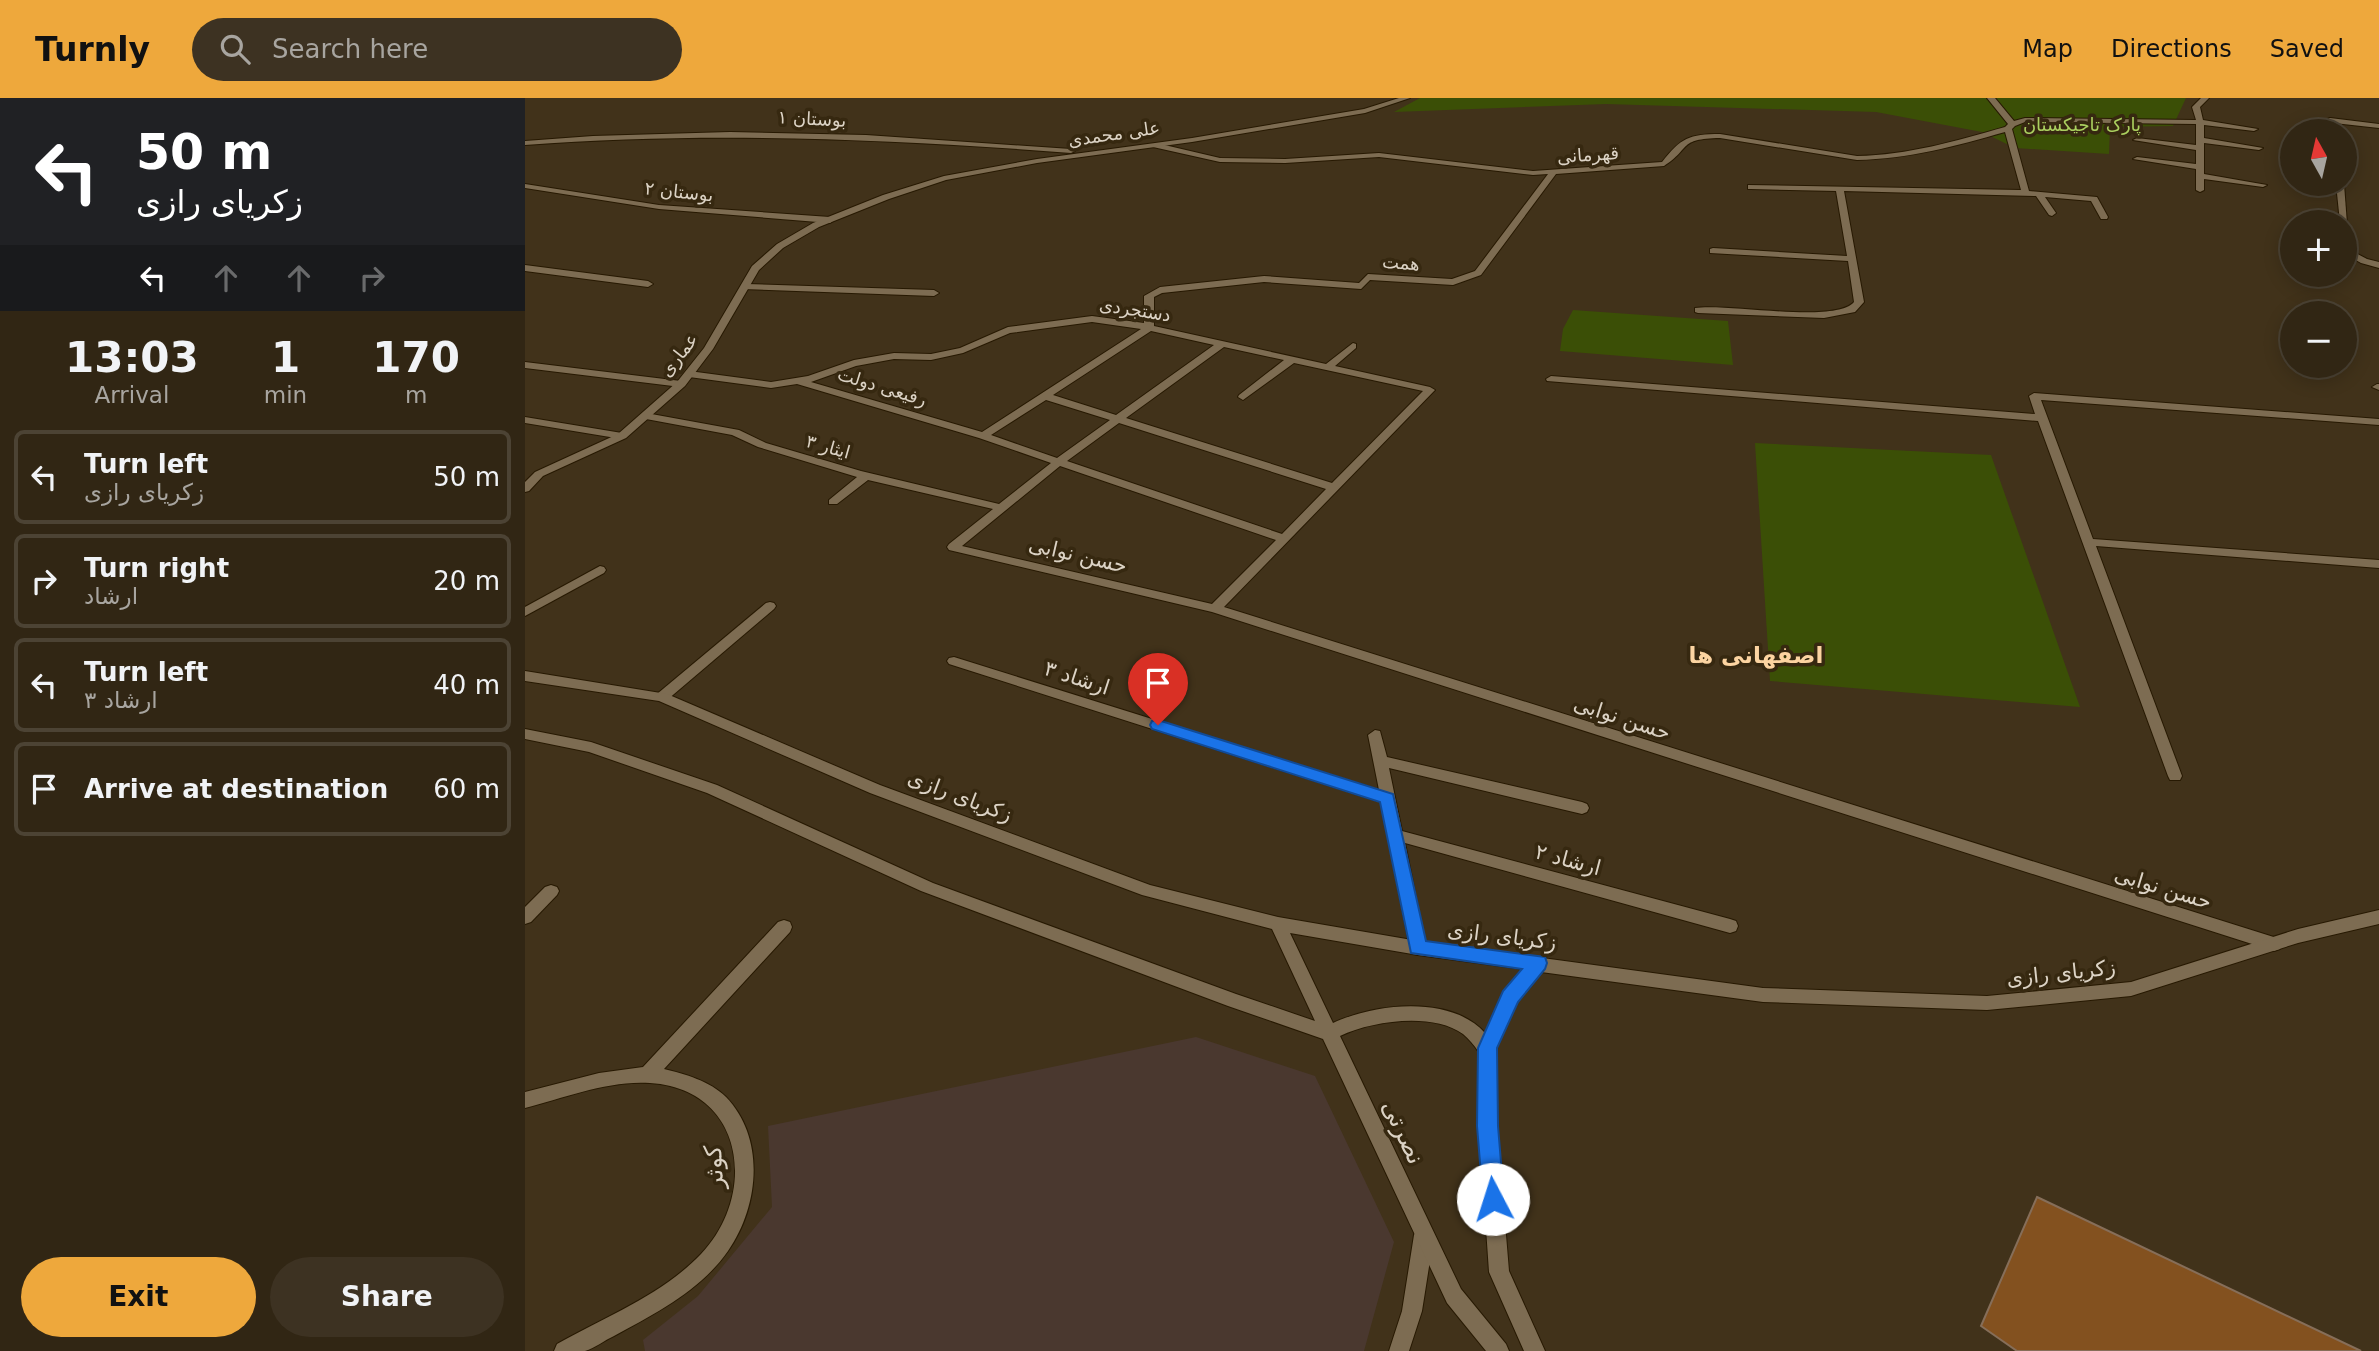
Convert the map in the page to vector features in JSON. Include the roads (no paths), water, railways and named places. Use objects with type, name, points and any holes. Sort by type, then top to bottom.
[{"type":"street","name":"علی محمدی","points":[[830,220],[886,197],[944,178],[1365,111],[1406,98]]},
{"type":"street","points":[[1991,98],[2010,127],[2026,192]]},
{"type":"street","points":[[2200,190],[2200,122],[2196,107],[2205,98]]},
{"type":"street","name":"قهرمانی","points":[[1156,145],[1220,160],[1285,161],[1379,155],[1552,174],[1664,164],[1683,140],[1699,136],[1720,136],[1857,158],[1878,158],[1901,157],[2010,127],[2025,120],[2200,122],[2254,130]]},
{"type":"street","points":[[2357,123],[2379,125]]},
{"type":"street","name":"بوستان ۱","points":[[525,143],[648,134],[766,132],[1097,153]]},
{"type":"street","points":[[2137,140],[2259,148]]},
{"type":"street","points":[[2137,159],[2263,185]]},
{"type":"street","name":"همت","points":[[1149,328],[1149,296],[1160,290],[1264,279],[1360,285],[1368,277],[1453,282],[1478,273],[1552,174]]},
{"type":"street","name":"بوستان ۲","points":[[525,186],[659,207],[830,220]]},
{"type":"street","points":[[1751,187],[2026,192],[2094,199],[2104,217]]},
{"type":"street","points":[[1698,310],[1824,315],[1852,310],[1859,302],[1840,190]]},
{"type":"street","points":[[2039,195],[2052,213]]},
{"type":"street","name":"عماری","points":[[525,477],[539,474],[622,436],[646,416],[681,384],[708,349],[755,268],[780,246],[830,220]]},
{"type":"street","points":[[1713,251],[1851,259]]},
{"type":"street","points":[[2357,257],[2379,265]]},
{"type":"street","points":[[525,268],[648,284]]},
{"type":"street","points":[[746,286],[934,293]]},
{"type":"street","name":"دستجردی","points":[[796,381],[854,363],[894,356],[931,357],[963,350],[1008,330],[1092,319],[1149,328],[1430,390],[1335,488]]},
{"type":"street","points":[[982,436],[1149,328]]},
{"type":"street","points":[[1002,508],[1060,461],[1222,344]]},
{"type":"street","points":[[1328,367],[1353,346]]},
{"type":"street","points":[[1243,397],[1292,359]]},
{"type":"street","points":[[525,365],[681,384]]},
{"type":"street","name":"رفیعی دولت","points":[[689,374],[771,385],[796,381],[841,392],[1060,461],[1284,540]]},
{"type":"street","points":[[1551,379],[2042,418]]},
{"type":"street","points":[[1044,396],[1335,488],[1215,609]]},
{"type":"street","points":[[2175,776],[2034,396],[2379,422]]},
{"type":"street","name":"ایثار ۳","points":[[646,416],[735,432],[762,445],[866,476],[1002,508]]},
{"type":"street","points":[[525,420],[622,436]]},
{"type":"street","points":[[525,489],[539,474]]},
{"type":"street","points":[[833,502],[866,476]]},
{"type":"street","name":"حسن نوابی","points":[[1002,508],[953,547],[1215,609],[2274,944]]},
{"type":"street","points":[[2088,542],[2379,564]]},
{"type":"street","points":[[525,612],[600,570]]},
{"type":"street","points":[[662,697],[770,606]]},
{"type":"street","name":"ارشاد ۳","points":[[954,661],[1387,798]]},
{"type":"street","name":"زکریای رازی","points":[[525,676],[662,697],[876,789],[1135,886],[1278,924],[1418,948],[1763,995],[1987,1003],[2131,989],[2274,944],[2379,916]]},
{"type":"street","points":[[525,734],[591,747],[712,789],[927,887],[1234,1001],[1329,1033],[1340,1027],[1391,1015],[1435,1016],[1469,1029],[1487,1048]]},
{"type":"street","points":[[1375,736],[1418,948]]},
{"type":"street","points":[[1380,761],[1582,808]]},
{"type":"street","name":"ارشاد ۲","points":[[1395,835],[1730,926]]},
{"type":"street","points":[[525,916],[551,891]]},
{"type":"street","name":"نصرتی","points":[[1278,924],[1454,1296],[1499,1351]]},
{"type":"street","points":[[646,1075],[784,927]]},
{"type":"street","points":[[1535,1351],[1499,1272],[1488,1126],[1487,1048],[1510,997],[1538,963]]},
{"type":"street","name":"کوثر","points":[[525,1100],[575,1087],[646,1075],[705,1089],[731,1114],[744,1144],[745,1175],[741,1207],[721,1244],[682,1284],[564,1351]]},
{"type":"street","points":[[1399,1351],[1412,1311],[1424,1235]]},
{"type":"district","name":"اصفهانی ها","points":[[1756,655]]},
{"type":"park label","name":"پارک تاجیکستان","points":[[2082,125]]}]
